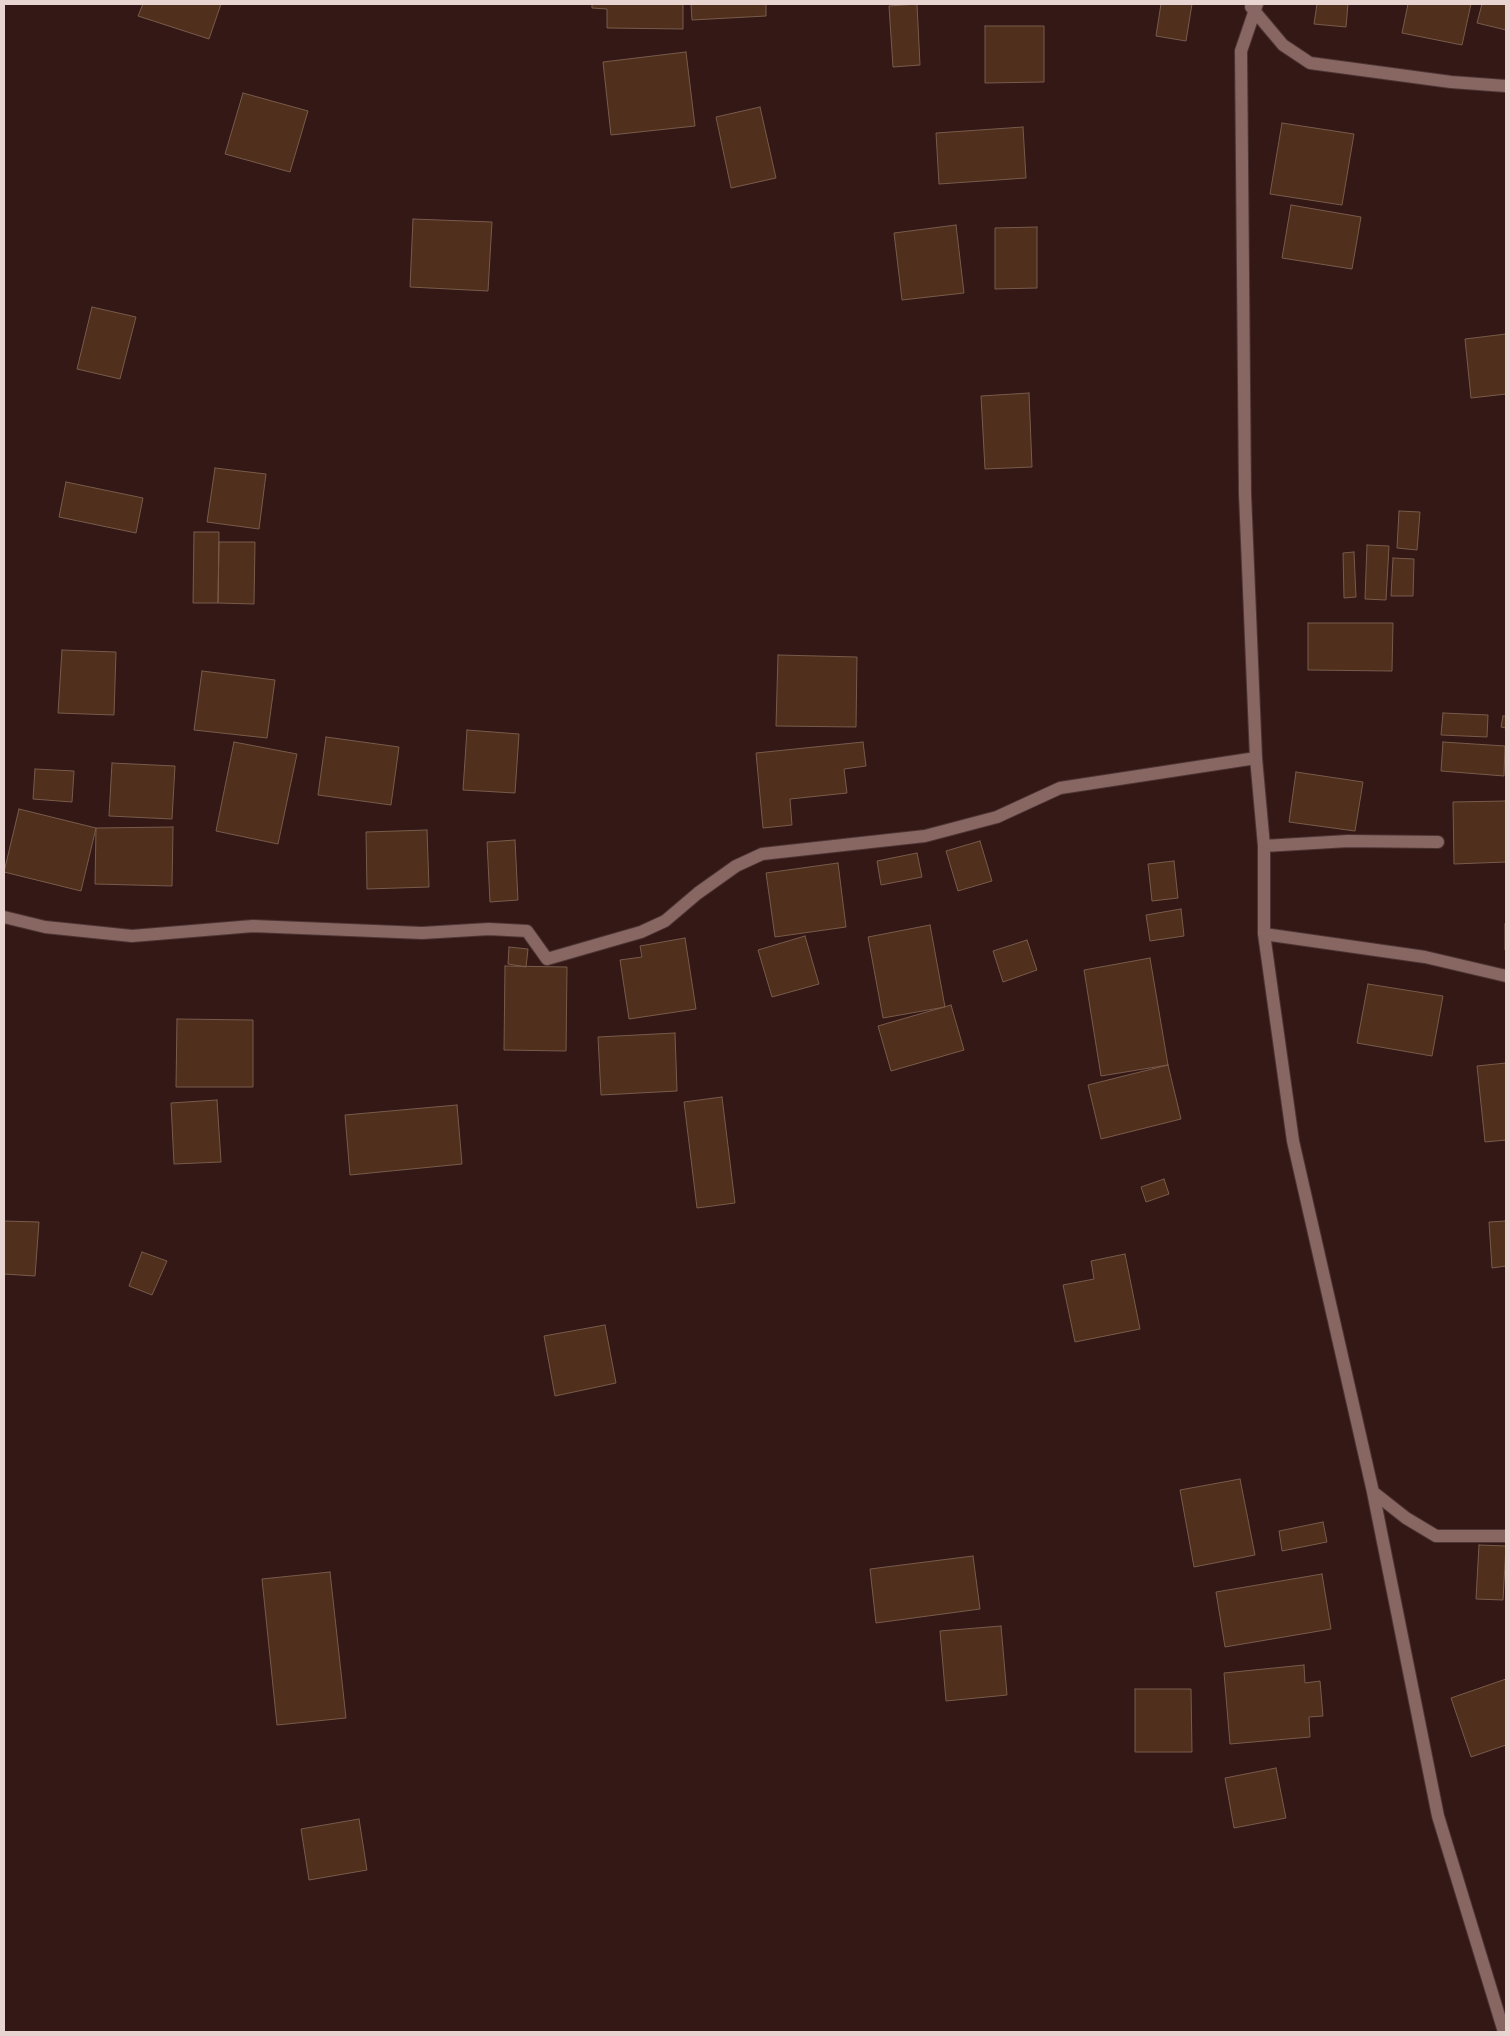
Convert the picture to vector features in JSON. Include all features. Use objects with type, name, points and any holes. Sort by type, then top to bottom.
[{"type":"street","points":[[1254,7],[1283,45],[1310,63],[1452,82],[1506,86]]},
{"type":"street","points":[[1254,7],[1241,51],[1245,494],[1256,758],[1264,846],[1264,934],[1293,1141],[1373,1492],[1438,1816],[1504,2032]]},
{"type":"street","points":[[4,917],[45,927],[132,936],[253,926],[422,933],[489,929],[527,931],[547,959],[640,932],[665,921],[728,871],[762,854],[925,836],[997,817],[1060,788],[1256,758]]},
{"type":"street","points":[[1264,846],[1348,841],[1438,842]]},
{"type":"street","points":[[1264,934],[1424,957],[1506,976]]},
{"type":"street","points":[[1373,1492],[1406,1518],[1436,1536],[1506,1536]]},
{"type":"building","points":[[143,4],[221,4],[209,39],[138,16]]},
{"type":"building","points":[[592,4],[683,4],[683,29],[607,28],[607,9],[592,8]]},
{"type":"building","points":[[691,4],[766,4],[766,16],[692,20]]},
{"type":"building","points":[[917,4],[920,65],[893,67],[889,6]]},
{"type":"building","points":[[1161,4],[1192,4],[1186,41],[1156,36]]},
{"type":"building","points":[[1317,4],[1348,4],[1346,27],[1314,24]]},
{"type":"building","points":[[1408,4],[1471,4],[1462,45],[1402,33]]},
{"type":"building","points":[[1482,4],[1506,4],[1506,30],[1477,23]]},
{"type":"building","points":[[985,26],[1044,26],[1044,82],[985,83]]},
{"type":"building","points":[[686,52],[695,126],[611,135],[603,62]]},
{"type":"building","points":[[243,93],[308,111],[290,172],[225,154]]},
{"type":"building","points":[[760,107],[776,178],[731,188],[716,117]]},
{"type":"building","points":[[1282,123],[1354,134],[1342,205],[1270,194]]},
{"type":"building","points":[[1023,127],[1026,178],[939,184],[936,133]]},
{"type":"building","points":[[1291,205],[1361,217],[1352,269],[1282,258]]},
{"type":"building","points":[[413,219],[492,222],[488,291],[410,287]]},
{"type":"building","points":[[956,225],[964,293],[902,300],[894,233]]},
{"type":"building","points":[[1037,227],[1037,288],[995,289],[995,228]]},
{"type":"building","points":[[92,307],[136,317],[120,379],[77,369]]},
{"type":"building","points":[[1506,334],[1506,394],[1471,398],[1465,339]]},
{"type":"building","points":[[1029,393],[1032,467],[985,469],[981,396]]},
{"type":"building","points":[[215,468],[266,474],[259,529],[207,522]]},
{"type":"building","points":[[66,482],[143,498],[136,533],[59,517]]},
{"type":"building","points":[[1399,511],[1420,512],[1417,550],[1397,548]]},
{"type":"building","points":[[194,532],[219,532],[218,603],[193,603]]},
{"type":"building","points":[[219,542],[255,542],[254,604],[218,603]]},
{"type":"building","points":[[1367,545],[1389,546],[1386,600],[1365,599]]},
{"type":"building","points":[[1354,552],[1356,597],[1344,598],[1343,553]]},
{"type":"building","points":[[1393,558],[1414,559],[1413,596],[1391,596]]},
{"type":"building","points":[[1308,623],[1393,623],[1392,671],[1308,670]]},
{"type":"building","points":[[62,650],[116,652],[114,715],[58,713]]},
{"type":"building","points":[[778,655],[857,657],[856,727],[776,726]]},
{"type":"building","points":[[202,671],[275,680],[267,738],[194,730]]},
{"type":"building","points":[[1443,713],[1488,715],[1487,737],[1441,735]]},
{"type":"building","points":[[1503,716],[1506,716],[1506,728],[1501,727]]},
{"type":"building","points":[[467,730],[519,734],[515,793],[463,790]]},
{"type":"building","points":[[326,737],[399,747],[391,805],[318,795]]},
{"type":"building","points":[[234,742],[297,754],[278,844],[216,831]]},
{"type":"building","points":[[863,742],[866,766],[844,769],[847,793],[790,799],[792,825],[763,828],[756,753]]},
{"type":"building","points":[[1443,742],[1505,746],[1504,776],[1441,771]]},
{"type":"building","points":[[112,763],[175,766],[172,819],[109,816]]},
{"type":"building","points":[[35,769],[74,771],[72,802],[33,799]]},
{"type":"building","points":[[1296,772],[1363,782],[1355,831],[1289,822]]},
{"type":"building","points":[[1506,801],[1506,862],[1454,864],[1453,802]]},
{"type":"building","points":[[19,809],[96,828],[81,891],[4,872]]},
{"type":"building","points":[[173,827],[172,886],[95,884],[96,828]]},
{"type":"building","points":[[427,830],[429,887],[367,889],[366,832]]},
{"type":"building","points":[[515,840],[518,900],[490,902],[487,842]]},
{"type":"building","points":[[980,841],[992,881],[958,891],[946,851]]},
{"type":"building","points":[[917,853],[922,877],[881,885],[877,861]]},
{"type":"building","points":[[1174,861],[1178,898],[1152,901],[1148,864]]},
{"type":"building","points":[[838,863],[846,927],[775,937],[766,873]]},
{"type":"building","points":[[1181,909],[1184,936],[1150,941],[1146,915]]},
{"type":"building","points":[[1506,924],[1506,950],[1505,950]]},
{"type":"building","points":[[930,925],[945,1007],[883,1018],[868,937]]},
{"type":"building","points":[[805,936],[819,984],[772,997],[758,950]]},
{"type":"building","points":[[685,938],[696,1009],[629,1019],[620,960],[642,957],[640,946]]},
{"type":"building","points":[[1027,940],[1037,970],[1003,982],[993,951]]},
{"type":"building","points":[[509,947],[528,949],[526,967],[508,964]]},
{"type":"building","points":[[1150,958],[1168,1065],[1101,1076],[1084,970]]},
{"type":"building","points":[[505,966],[567,967],[566,1051],[504,1050]]},
{"type":"building","points":[[1368,984],[1443,996],[1432,1056],[1357,1043]]},
{"type":"building","points":[[951,1005],[964,1050],[891,1071],[878,1026]]},
{"type":"building","points":[[177,1019],[253,1020],[253,1087],[176,1087]]},
{"type":"building","points":[[675,1033],[677,1091],[601,1095],[598,1037]]},
{"type":"building","points":[[1506,1063],[1506,1140],[1485,1142],[1477,1066]]},
{"type":"building","points":[[1168,1065],[1181,1119],[1101,1139],[1088,1085]]},
{"type":"building","points":[[722,1097],[735,1203],[697,1208],[684,1102]]},
{"type":"building","points":[[217,1100],[221,1162],[174,1164],[171,1103]]},
{"type":"building","points":[[457,1105],[462,1164],[350,1175],[345,1115]]},
{"type":"building","points":[[1164,1179],[1169,1194],[1146,1202],[1141,1187]]},
{"type":"building","points":[[4,1221],[39,1222],[35,1276],[4,1274]]},
{"type":"building","points":[[1506,1221],[1506,1266],[1492,1268],[1489,1222]]},
{"type":"building","points":[[142,1252],[167,1261],[152,1295],[129,1286]]},
{"type":"building","points":[[1125,1254],[1140,1329],[1075,1342],[1063,1285],[1094,1279],[1091,1261]]},
{"type":"building","points":[[605,1325],[616,1383],[555,1396],[544,1336]]},
{"type":"building","points":[[1240,1479],[1255,1555],[1194,1567],[1180,1490]]},
{"type":"building","points":[[1323,1522],[1327,1542],[1282,1551],[1279,1531]]},
{"type":"building","points":[[1479,1545],[1506,1546],[1503,1600],[1476,1599]]},
{"type":"building","points":[[973,1556],[980,1609],[876,1623],[870,1569]]},
{"type":"building","points":[[330,1572],[346,1718],[277,1725],[262,1579]]},
{"type":"building","points":[[1322,1574],[1331,1629],[1225,1647],[1216,1592]]},
{"type":"building","points":[[1001,1626],[1007,1695],[946,1701],[940,1631]]},
{"type":"building","points":[[1304,1665],[1305,1683],[1320,1681],[1323,1716],[1309,1717],[1310,1737],[1230,1744],[1224,1673]]},
{"type":"building","points":[[1506,1679],[1506,1745],[1471,1757],[1451,1698]]},
{"type":"building","points":[[1135,1689],[1191,1689],[1192,1752],[1135,1752]]},
{"type":"building","points":[[1276,1768],[1286,1818],[1234,1828],[1225,1778]]},
{"type":"building","points":[[359,1819],[367,1870],[309,1880],[301,1829]]}]
